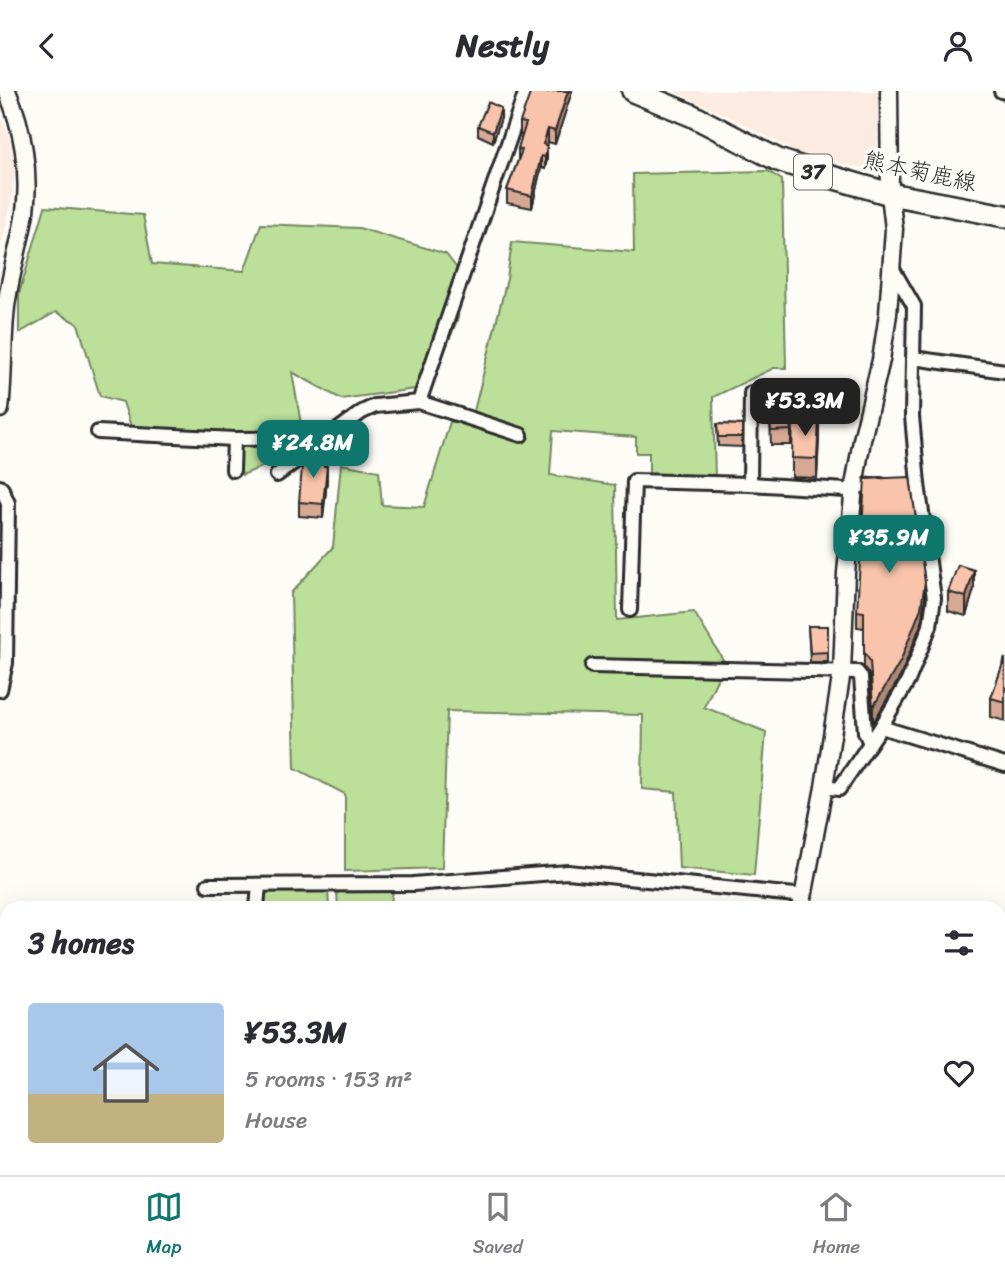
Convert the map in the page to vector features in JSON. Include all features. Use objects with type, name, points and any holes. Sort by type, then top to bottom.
[{"type":"main road","name":"熊本菊鹿線","points":[[633,91],[691,115],[778,160],[890,194],[1005,216]]},
{"type":"street","points":[[0,409],[5,313],[25,212],[26,181],[24,154],[14,108],[7,91]]},
{"type":"street","points":[[419,402],[526,91]]},
{"type":"street","points":[[803,901],[842,671],[846,573],[855,486],[888,314],[894,229],[890,194],[889,91]]},
{"type":"street","points":[[824,787],[839,789],[908,681],[930,626],[934,598],[905,485],[912,416],[914,306],[891,266]]},
{"type":"street","points":[[913,358],[1005,371]]},
{"type":"street","points":[[750,484],[751,393]]},
{"type":"street","points":[[276,475],[362,412],[375,406],[419,402],[521,435]]},
{"type":"street","points":[[98,432],[234,439],[327,438]]},
{"type":"street","points":[[233,470],[234,439]]},
{"type":"street","points":[[630,610],[634,481],[846,490],[855,486],[905,485]]},
{"type":"street","points":[[0,488],[8,503],[6,663],[0,690]]},
{"type":"street","points":[[592,666],[857,672],[861,677],[865,732],[870,743]]},
{"type":"street","points":[[881,727],[1005,765]]},
{"type":"street","points":[[208,885],[413,884],[568,872],[795,901]]},
{"type":"street","points":[[258,901],[259,885]]},
{"type":"shaded area","points":[[673,91],[878,91],[878,145],[873,160],[863,168],[802,155]]},
{"type":"shaded area","points":[[0,114],[9,137],[15,172],[10,210],[0,248]]},
{"type":"green space","points":[[768,171],[782,180],[786,368],[774,368],[713,397],[715,479],[649,476],[649,453],[636,453],[636,437],[553,431],[550,475],[615,485],[617,620],[694,612],[725,663],[704,707],[766,732],[754,875],[679,868],[676,792],[642,789],[643,715],[447,711],[442,868],[345,871],[345,794],[295,768],[291,593],[333,547],[341,464],[379,471],[382,505],[424,507],[450,422],[472,419],[507,279],[512,242],[634,252],[633,174]]},
{"type":"green space","points":[[45,207],[143,215],[152,264],[244,271],[261,224],[359,228],[446,254],[459,271],[458,318],[430,387],[341,399],[292,372],[301,424],[277,461],[242,475],[234,440],[219,432],[181,444],[136,442],[123,402],[100,396],[78,324],[56,312],[19,333],[19,294]]},
{"type":"green space","points":[[328,888],[329,901],[265,901],[265,892]]},
{"type":"green space","points":[[393,891],[391,901],[338,901],[337,892]]},
{"type":"building","points":[[531,91],[568,91],[555,131],[548,129],[543,144],[547,146],[545,157],[541,156],[532,196],[507,190],[522,150],[518,149],[526,123],[520,122]]},
{"type":"building","points":[[488,102],[501,108],[493,132],[478,126]]},
{"type":"building","points":[[769,395],[789,397],[791,430],[771,431]]},
{"type":"building","points":[[793,418],[819,418],[817,459],[792,458]]},
{"type":"building","points":[[717,424],[742,425],[742,437],[718,437]]},
{"type":"building","points":[[303,456],[325,457],[324,466],[327,466],[323,504],[299,502]]},
{"type":"building","points":[[910,477],[925,582],[921,608],[900,662],[873,707],[870,661],[864,652],[864,612],[857,611],[865,479]]},
{"type":"building","points":[[958,565],[974,570],[966,597],[948,592]]},
{"type":"building","points":[[808,626],[828,626],[828,652],[810,653]]},
{"type":"building","points":[[1005,658],[1005,702],[991,698]]}]
